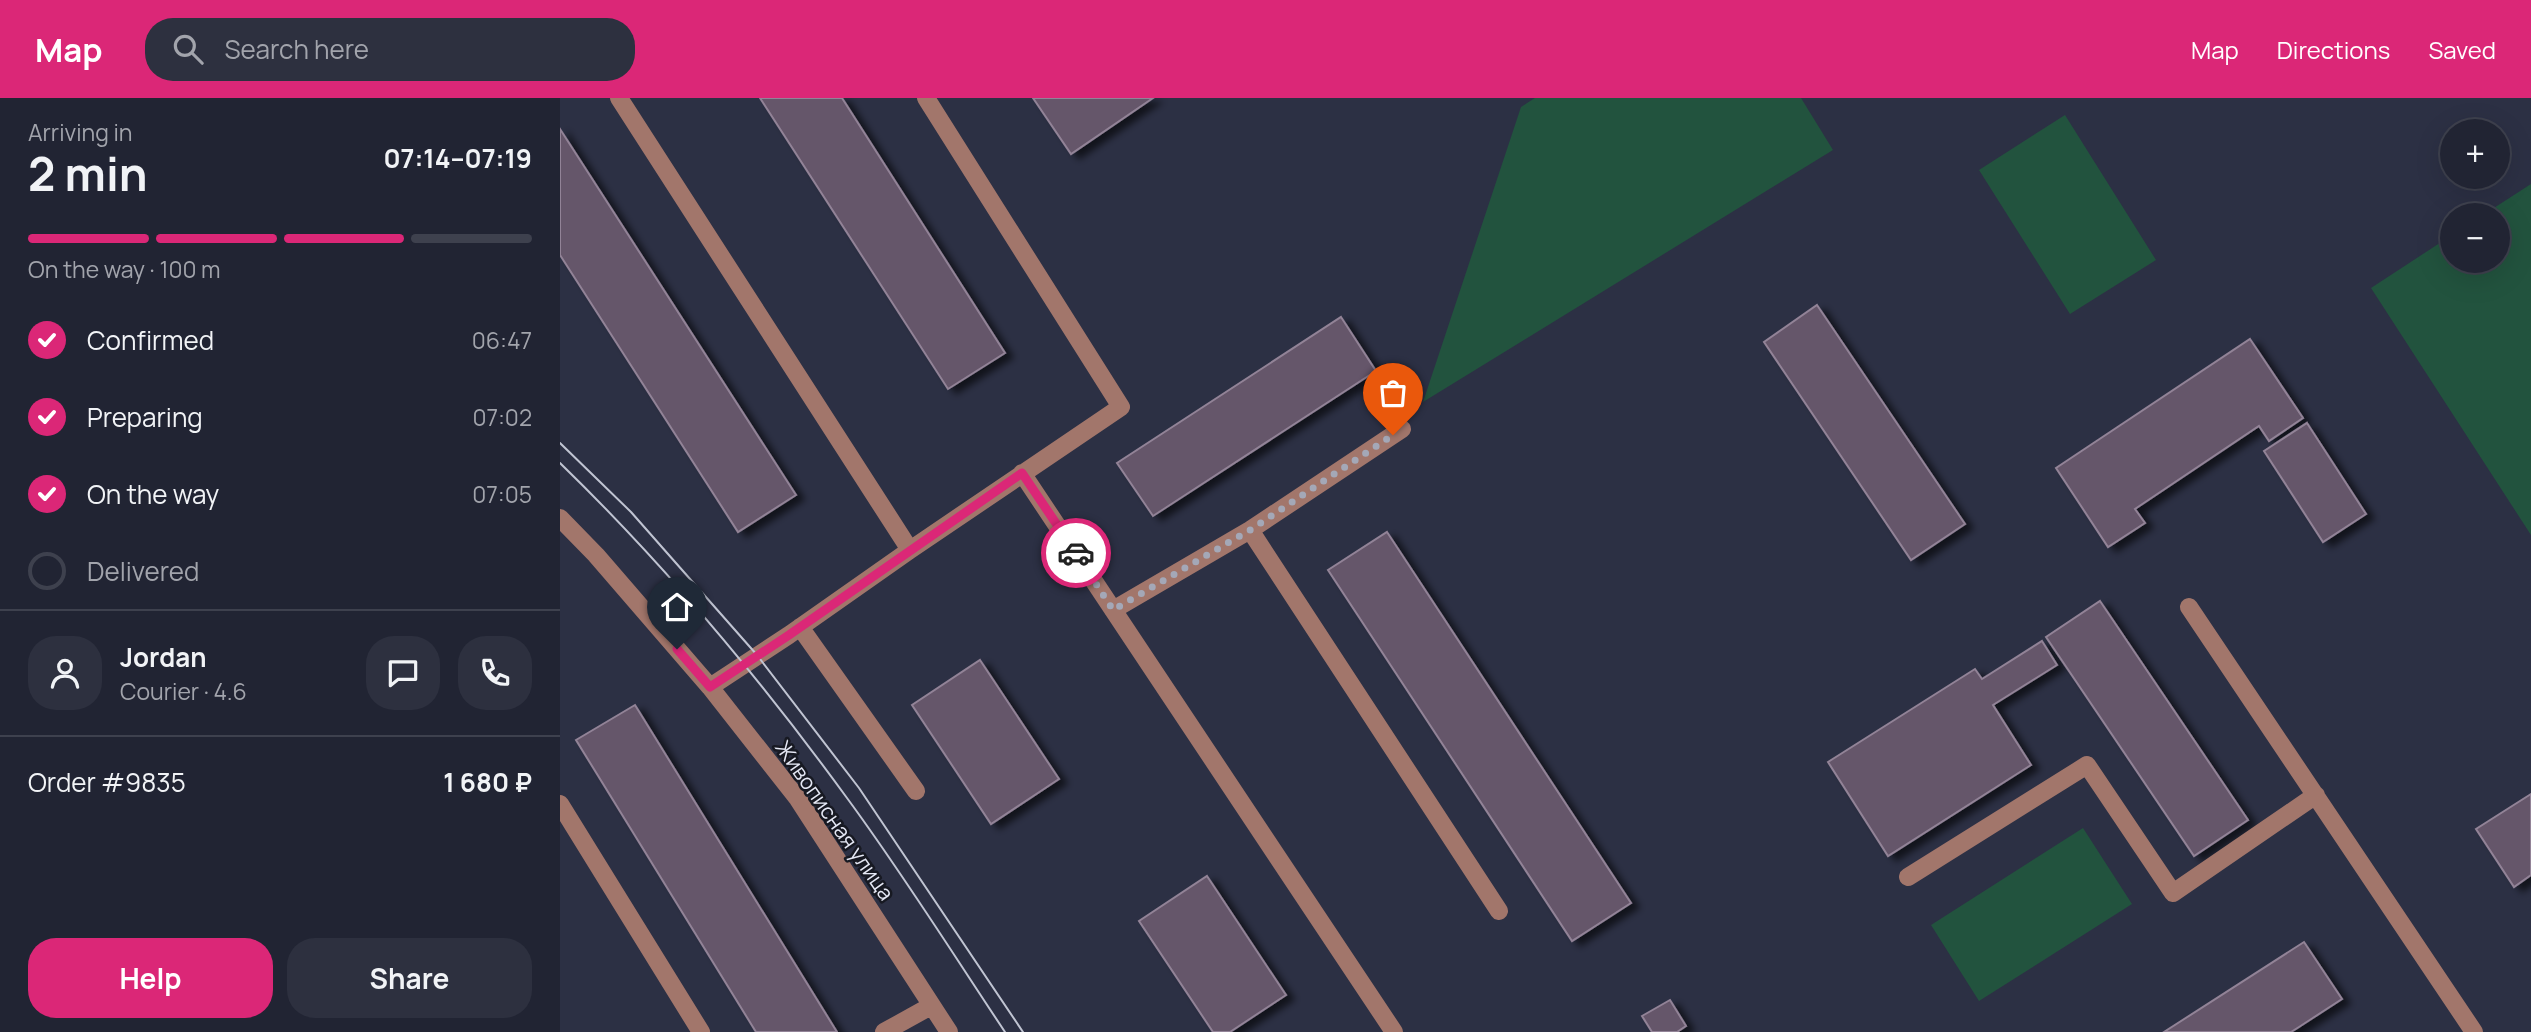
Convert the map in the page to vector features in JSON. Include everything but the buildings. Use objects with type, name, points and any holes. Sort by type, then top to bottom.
[{"type":"street","points":[[619,98],[910,550]]},
{"type":"street","points":[[710,687],[1121,407],[926,98]]},
{"type":"street","points":[[1113,610],[1250,530],[1402,429]]},
{"type":"street","points":[[1022,473],[1394,1032]]},
{"type":"street","name":"Живописная улица","points":[[560,518],[596,555],[710,687],[798,799],[949,1032]]},
{"type":"street","points":[[1250,530],[1499,911]]},
{"type":"street","points":[[2189,607],[2474,1032]]},
{"type":"street","points":[[800,627],[916,791]]},
{"type":"street","points":[[1908,877],[2087,765],[2173,893],[2316,796]]},
{"type":"street","points":[[560,804],[701,1032]]},
{"type":"street","points":[[884,1032],[931,1006]]},
{"type":"green space","points":[[1535,98],[1801,98],[1833,150],[1423,402],[1521,107]]},
{"type":"green space","points":[[2065,115],[2156,260],[2070,314],[1979,170]]},
{"type":"green space","points":[[2531,184],[2531,535],[2371,288],[2440,243],[2440,273],[2510,273],[2510,203],[2502,203]]},
{"type":"green space","points":[[2083,828],[2132,904],[1979,1001],[1931,925]]},
{"type":"tram line","points":[[560,443],[631,512],[757,655],[859,788],[1023,1032]]},
{"type":"tram line","points":[[560,463],[637,542],[711,624],[781,710],[888,856],[1005,1032]]},
{"type":"way so far","points":[[1076,553],[1113,610],[1250,530],[1393,435]]},
{"type":"route","points":[[677,649],[710,687],[1022,473],[1076,553]]}]
